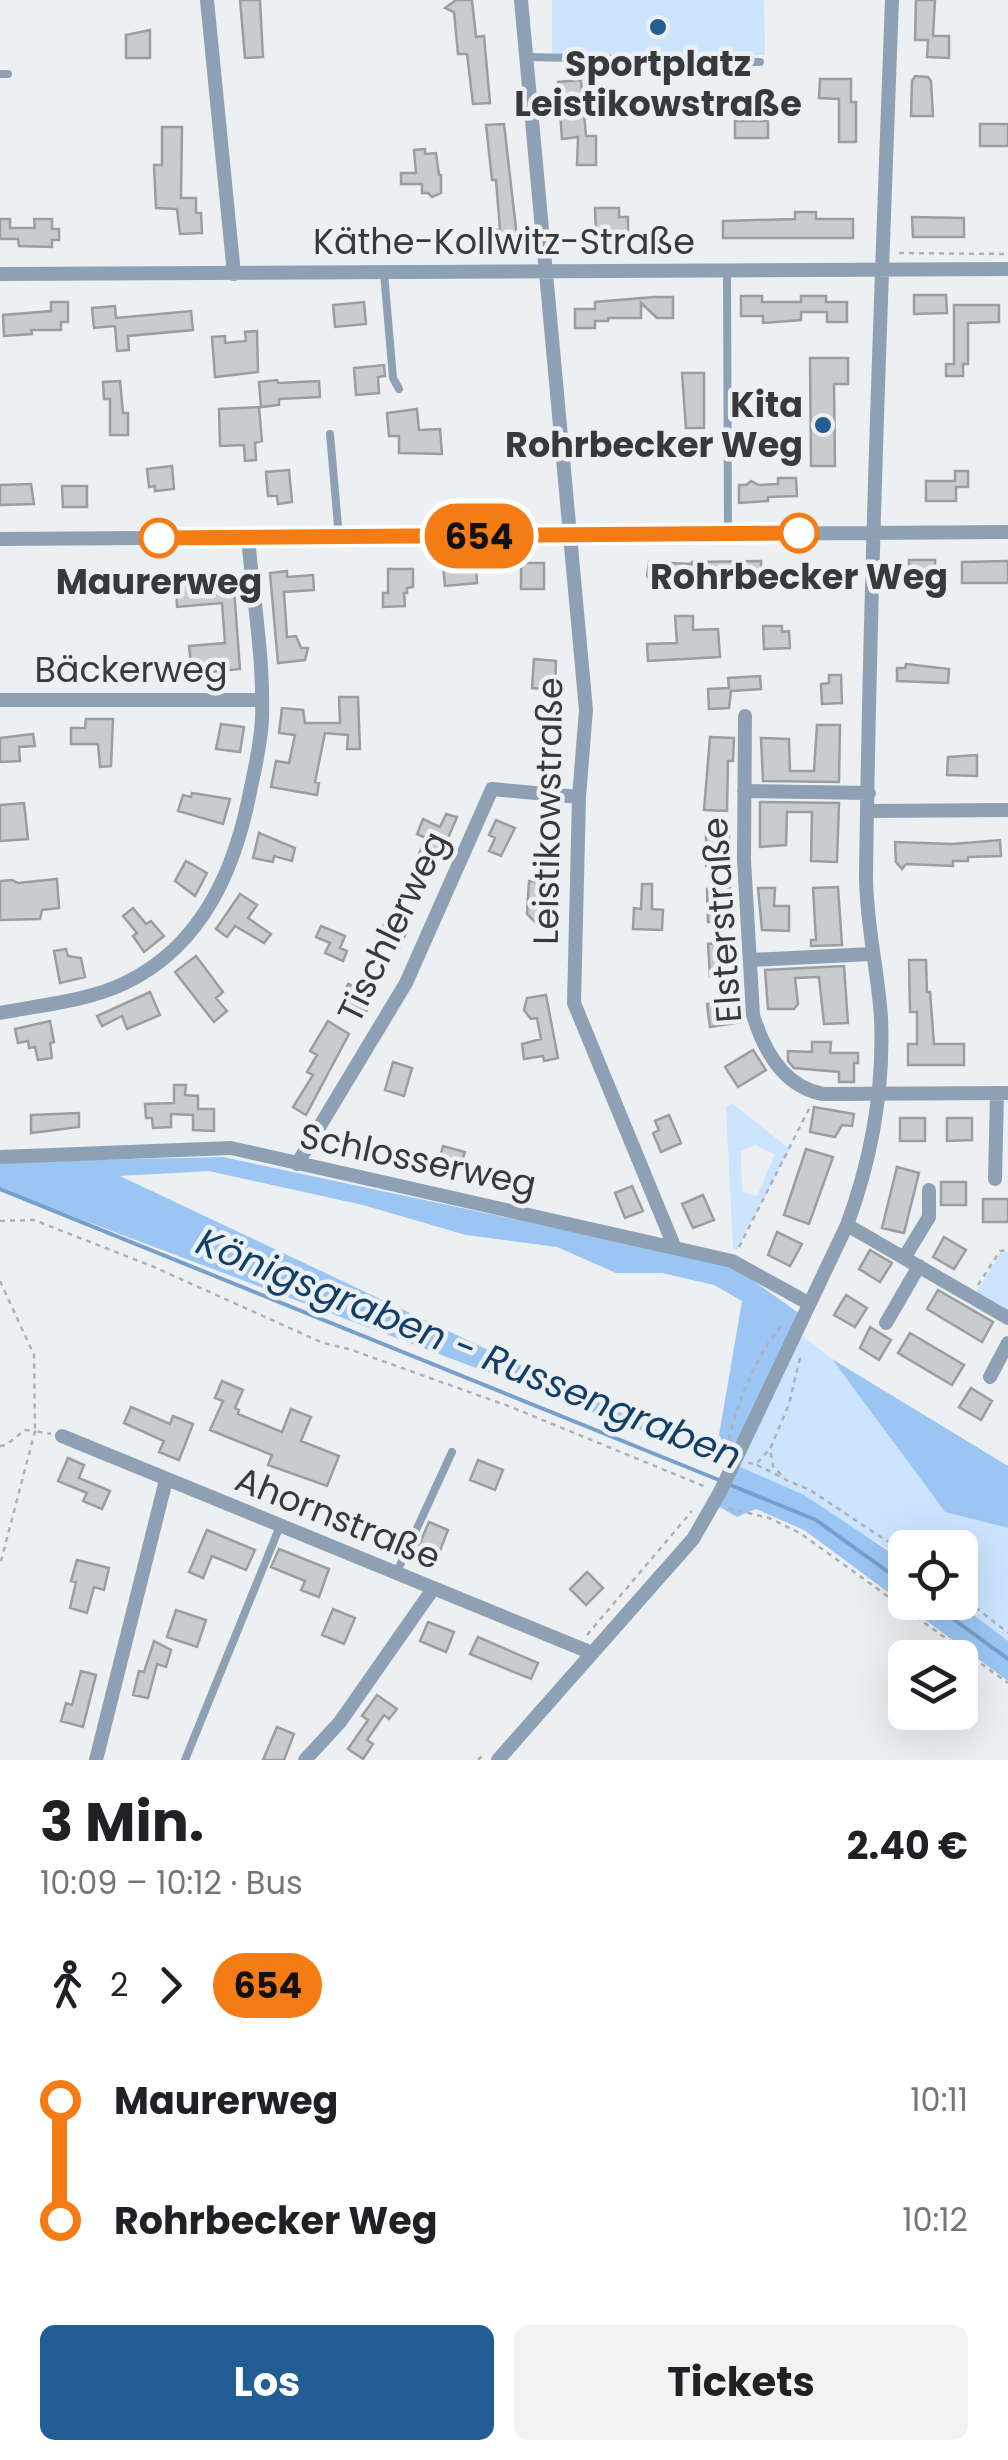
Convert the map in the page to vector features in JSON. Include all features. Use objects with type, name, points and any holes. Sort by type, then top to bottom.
[{"type":"street","points":[[207,0],[234,274]]},
{"type":"street","name":"Leistikowstraße","points":[[521,0],[586,710],[579,797],[574,1003],[674,1246]]},
{"type":"street","points":[[493,1755],[592,1653],[693,1539],[847,1225],[862,1184],[878,1094],[881,1016],[871,954],[866,880],[892,0]]},
{"type":"street","name":"Käthe-Kollwitz-Straße","points":[[0,274],[1008,269]]},
{"type":"street","points":[[0,539],[1008,532]]},
{"type":"street","points":[[0,1013],[97,994],[122,985],[166,957],[212,904],[234,861],[261,736],[262,700],[248,538]]},
{"type":"street","name":"Bäckerweg","points":[[0,700],[262,700]]},
{"type":"street","name":"Elsterstraße","points":[[745,716],[744,860],[753,1016],[772,1060],[791,1079],[808,1091],[817,1092]]},
{"type":"street","name":"Tischlerweg","points":[[297,1164],[406,983],[492,789],[579,797]]},
{"type":"street","points":[[744,791],[869,794]]},
{"type":"street","points":[[869,810],[1008,810]]},
{"type":"street","points":[[751,960],[871,954]]},
{"type":"street","points":[[817,1092],[1002,1093],[994,1180]]},
{"type":"street","name":"Schlosserweg","points":[[0,1156],[232,1148],[732,1261],[806,1307]]},
{"type":"street","points":[[904,1258],[929,1216],[929,1190]]},
{"type":"street","points":[[847,1225],[1008,1318]]},
{"type":"street","points":[[886,1323],[919,1266]]},
{"type":"street","points":[[990,1377],[1008,1344]]},
{"type":"street","name":"Ahornstraße","points":[[62,1436],[592,1653]]},
{"type":"street","points":[[96,1760],[166,1480]]},
{"type":"street","points":[[306,1760],[340,1722],[432,1589]]},
{"type":"lane","points":[[526,57],[760,62]]},
{"type":"lane","points":[[727,270],[728,534]]},
{"type":"lane","points":[[384,273],[393,378],[399,389]]},
{"type":"lane","points":[[330,434],[340,537]]},
{"type":"lane","points":[[396,1574],[452,1452]]},
{"type":"lane","points":[[185,1760],[280,1526]]},
{"type":"path","points":[[883,253],[1008,254]]},
{"type":"path","points":[[732,1261],[817,1092]]},
{"type":"path","points":[[0,1221],[34,1220],[154,1267],[323,1343],[511,1407],[711,1498],[770,1518],[800,1533],[1008,1683]]},
{"type":"path","points":[[971,1296],[1000,1250],[1008,1250]]},
{"type":"path","points":[[0,1281],[34,1355],[35,1431],[0,1565]]},
{"type":"path","points":[[806,1307],[779,1328],[766,1350],[745,1393],[731,1459],[756,1464],[810,1490],[888,1542]]},
{"type":"path","points":[[756,1464],[770,1449],[789,1404],[800,1358]]},
{"type":"path","points":[[0,1446],[6,1446],[25,1430],[62,1436]]},
{"type":"path","points":[[770,1449],[772,1466],[786,1480]]},
{"type":"path","points":[[577,1646],[711,1498]]},
{"type":"path","points":[[978,1609],[1008,1633]]},
{"type":"path","points":[[478,1760],[493,1755]]},
{"type":"shaded area","name":"Sportplatz Leistikowstraße","points":[[552,0],[764,0],[765,55],[552,56]]},
{"type":"shaded area","points":[[733,1104],[790,1149],[737,1250],[733,1249],[726,1107]],"holes":[[[755,1145],[775,1154],[757,1196],[742,1192],[741,1151]]]},
{"type":"shaded area","points":[[223,1157],[733,1266],[800,1314],[738,1466],[804,1495],[888,1551],[888,1592],[804,1530],[756,1509],[737,1517],[718,1506],[737,1466],[719,1435],[742,1301],[714,1285],[662,1273],[616,1273],[557,1247],[466,1235],[363,1205],[209,1171],[120,1176],[721,1460],[0,1189],[0,1162]]},
{"type":"shaded area","points":[[1001,1252],[1008,1252],[1008,1311],[976,1293]]},
{"type":"shaded area","points":[[799,1333],[832,1359],[945,1512],[1008,1528],[1008,1641],[978,1618],[978,1530],[888,1530],[888,1549],[737,1466]]},
{"type":"shaded area","points":[[832,1359],[1008,1466],[1008,1528],[945,1512]]},
{"type":"shaded area","points":[[978,1618],[1008,1641],[1008,1681],[978,1659],[978,1640],[953,1640],[926,1620]]},
{"type":"building","points":[[240,0],[260,0],[263,57],[245,58]]},
{"type":"building","points":[[456,0],[472,0],[476,37],[484,36],[490,103],[473,104],[467,54],[458,54],[454,12],[445,8]]},
{"type":"building","points":[[916,0],[935,0],[933,36],[949,36],[949,58],[927,57],[928,40],[915,40]]},
{"type":"building","points":[[150,30],[150,58],[126,58],[126,35]]},
{"type":"building","points":[[915,76],[931,81],[933,116],[911,116]]},
{"type":"building","points":[[820,79],[851,79],[851,102],[856,102],[856,142],[839,142],[839,99],[819,98]]},
{"type":"building","points":[[581,80],[586,136],[596,136],[596,165],[577,165],[578,137],[562,139],[558,82]]},
{"type":"building","points":[[735,121],[768,121],[768,138],[735,138]]},
{"type":"building","points":[[504,124],[518,246],[497,248],[495,230],[500,230],[496,180],[492,180],[486,125]]},
{"type":"building","points":[[980,124],[1008,124],[1008,146],[980,146]]},
{"type":"building","points":[[162,127],[182,127],[181,198],[196,198],[202,233],[180,234],[177,209],[156,208],[154,165],[162,165]]},
{"type":"building","points":[[425,149],[425,154],[436,153],[441,175],[441,193],[432,197],[422,193],[422,184],[401,184],[401,173],[416,173],[414,150]]},
{"type":"building","points":[[595,208],[619,208],[619,217],[628,217],[628,239],[609,239],[609,233],[596,233]]},
{"type":"building","points":[[795,212],[816,212],[816,219],[853,219],[853,238],[723,238],[723,221],[795,219]]},
{"type":"building","points":[[912,217],[964,218],[964,237],[913,237]]},
{"type":"building","points":[[0,219],[10,219],[10,228],[35,228],[34,219],[52,219],[52,229],[59,229],[59,240],[52,240],[52,247],[19,246],[18,239],[0,239]]},
{"type":"building","points":[[914,295],[946,295],[947,313],[914,314]]},
{"type":"building","points":[[741,296],[762,296],[762,302],[801,302],[801,296],[826,296],[826,302],[847,302],[847,322],[827,322],[827,312],[801,312],[801,320],[763,323],[763,316],[741,316]]},
{"type":"building","points":[[673,297],[673,318],[657,318],[641,303],[641,318],[608,318],[595,321],[595,328],[575,328],[575,309],[595,309],[595,302]]},
{"type":"building","points":[[51,302],[68,302],[68,322],[61,322],[61,330],[31,330],[32,334],[4,336],[3,315],[51,311]]},
{"type":"building","points":[[364,302],[366,324],[335,327],[333,305]]},
{"type":"building","points":[[954,305],[999,305],[999,322],[968,323],[968,364],[963,364],[963,376],[946,376],[946,364],[954,364]]},
{"type":"building","points":[[115,306],[116,318],[191,311],[193,330],[128,336],[129,350],[117,351],[115,326],[94,328],[92,308]]},
{"type":"building","points":[[257,331],[258,372],[215,377],[212,337],[225,336],[225,343],[246,341],[245,332]]},
{"type":"building","name":"Kita Rohrbecker Weg","points":[[810,358],[848,358],[848,384],[834,384],[835,466],[811,466]]},
{"type":"building","points":[[384,365],[385,376],[378,377],[379,393],[356,395],[354,368]]},
{"type":"building","points":[[682,373],[704,373],[704,428],[686,428]]},
{"type":"building","points":[[120,381],[123,413],[128,413],[128,435],[110,435],[110,399],[104,399],[103,382]]},
{"type":"building","points":[[319,381],[320,397],[279,399],[279,405],[261,407],[259,382]]},
{"type":"building","points":[[259,407],[262,441],[255,443],[256,460],[245,461],[244,445],[220,446],[219,409]]},
{"type":"building","points":[[417,409],[419,430],[440,429],[442,454],[399,453],[399,436],[389,436],[387,413]]},
{"type":"building","points":[[172,466],[174,489],[155,491],[155,486],[149,487],[147,469]]},
{"type":"building","points":[[289,470],[292,502],[278,504],[277,496],[268,496],[266,472]]},
{"type":"building","points":[[955,471],[968,471],[968,487],[956,487],[956,501],[926,501],[926,481],[955,481]]},
{"type":"building","points":[[778,478],[796,478],[797,496],[739,503],[739,485],[751,481],[759,485],[778,484]]},
{"type":"building","points":[[31,484],[34,504],[0,505],[0,485]]},
{"type":"building","points":[[62,486],[87,486],[87,507],[63,507]]},
{"type":"building","points":[[909,560],[935,560],[935,580],[909,581]]},
{"type":"building","points":[[761,561],[761,588],[739,588],[739,580],[717,580],[717,586],[704,586],[704,579],[650,580],[647,576],[649,562]]},
{"type":"building","points":[[1008,561],[1008,583],[962,583],[962,562]]},
{"type":"building","points":[[476,563],[477,583],[445,586],[443,565]]},
{"type":"building","points":[[521,563],[544,563],[544,589],[521,589]]},
{"type":"building","points":[[388,569],[413,569],[413,587],[404,593],[405,606],[383,607],[383,593],[388,593]]},
{"type":"building","points":[[287,571],[287,577],[313,575],[314,590],[284,592],[287,637],[296,636],[301,648],[308,648],[305,660],[278,663],[270,573]]},
{"type":"building","points":[[233,576],[240,669],[192,674],[189,646],[225,643],[222,603],[177,607],[176,580]]},
{"type":"building","points":[[675,616],[693,616],[693,630],[718,629],[720,657],[648,661],[647,644],[677,643]]},
{"type":"building","points":[[763,626],[782,626],[782,632],[789,631],[790,648],[764,649]]},
{"type":"building","points":[[534,659],[556,661],[555,690],[532,688]]},
{"type":"building","points":[[906,664],[949,669],[948,683],[897,681],[897,668],[905,668]]},
{"type":"building","points":[[829,675],[841,675],[842,703],[822,704],[821,684],[829,683]]},
{"type":"building","points":[[760,676],[761,689],[731,691],[729,708],[709,709],[708,689],[729,688],[728,678]]},
{"type":"building","points":[[339,697],[358,697],[360,749],[347,749],[348,735],[325,733],[315,782],[319,783],[317,795],[271,787],[276,761],[289,763],[295,735],[279,733],[282,708],[303,710],[305,723],[340,723]]},
{"type":"building","points":[[86,719],[113,719],[111,766],[100,767],[98,744],[71,744],[71,728],[85,728]]},
{"type":"building","points":[[221,724],[244,727],[240,752],[216,749]]},
{"type":"building","points":[[817,725],[840,725],[839,782],[763,781],[761,738],[789,739],[790,771],[814,771]]},
{"type":"building","points":[[33,734],[35,746],[19,747],[20,761],[0,762],[0,738]]},
{"type":"building","points":[[710,737],[734,738],[733,761],[728,761],[727,811],[704,810]]},
{"type":"building","points":[[977,755],[977,776],[947,775],[948,757]]},
{"type":"building","points":[[192,793],[230,799],[223,824],[178,811],[183,795],[191,797]]},
{"type":"building","points":[[760,802],[839,803],[837,862],[811,861],[812,812],[787,812],[786,845],[760,847]]},
{"type":"building","points":[[24,803],[28,839],[0,841],[0,805]]},
{"type":"building","points":[[446,814],[457,817],[432,875],[413,867],[426,838],[417,834],[423,819],[440,827]]},
{"type":"building","points":[[496,820],[515,828],[501,856],[489,851],[495,838],[489,835]]},
{"type":"building","points":[[259,833],[295,848],[292,861],[274,856],[273,862],[253,858]]},
{"type":"building","points":[[706,833],[729,833],[729,866],[706,866]]},
{"type":"building","points":[[1000,840],[1001,856],[968,857],[968,861],[953,861],[953,866],[906,864],[902,869],[896,862],[895,842],[953,844]]},
{"type":"building","points":[[186,861],[207,873],[195,896],[175,881]]},
{"type":"building","points":[[57,879],[59,908],[42,910],[40,919],[0,920],[0,881]]},
{"type":"building","points":[[529,881],[544,882],[543,896],[550,903],[549,924],[536,923],[527,914]]},
{"type":"building","points":[[642,884],[652,884],[652,909],[663,910],[662,930],[633,929],[634,908],[641,909]]},
{"type":"building","points":[[838,887],[842,945],[811,946],[811,940],[816,940],[813,888]]},
{"type":"building","points":[[730,888],[731,921],[708,922],[707,889]]},
{"type":"building","points":[[758,888],[775,888],[774,906],[789,906],[789,931],[762,930]]},
{"type":"building","points":[[240,894],[257,905],[248,918],[271,934],[264,943],[235,926],[227,937],[216,929]]},
{"type":"building","points":[[133,908],[146,924],[151,921],[164,936],[144,952],[133,936],[137,933],[123,916]]},
{"type":"building","points":[[385,922],[407,931],[398,951],[376,942]]},
{"type":"building","points":[[321,926],[345,936],[340,948],[347,951],[343,961],[325,953],[330,943],[316,937]]},
{"type":"building","points":[[731,942],[733,975],[710,976],[708,944]]},
{"type":"building","points":[[66,949],[68,956],[81,958],[85,977],[60,983],[54,951]]},
{"type":"building","points":[[196,956],[223,992],[216,998],[227,1011],[214,1022],[175,972]]},
{"type":"building","points":[[909,960],[926,960],[934,1044],[964,1044],[964,1065],[908,1065],[908,1044],[917,1044],[917,1012],[910,1012]]},
{"type":"building","points":[[844,966],[848,1023],[824,1024],[819,977],[795,978],[798,1004],[794,1009],[768,1009],[765,970]]},
{"type":"building","points":[[348,984],[373,995],[366,1012],[340,1002]]},
{"type":"building","points":[[150,992],[160,1015],[127,1029],[122,1016],[102,1026],[97,1016]]},
{"type":"building","points":[[546,995],[558,1058],[524,1059],[522,1044],[541,1039],[537,1018],[531,1019],[524,1010],[527,998]]},
{"type":"building","points":[[739,998],[742,1022],[710,1027],[707,1004]]},
{"type":"building","points":[[50,1021],[52,1058],[38,1060],[35,1047],[29,1048],[28,1041],[18,1043],[15,1029]]},
{"type":"building","points":[[328,1021],[349,1034],[306,1115],[293,1107],[313,1075],[307,1072],[317,1055],[310,1051]]},
{"type":"building","points":[[812,1042],[831,1042],[830,1053],[858,1053],[854,1082],[839,1082],[839,1072],[794,1068],[788,1061],[788,1051],[812,1052]]},
{"type":"building","points":[[753,1050],[766,1070],[738,1087],[725,1067]]},
{"type":"building","points":[[393,1062],[412,1068],[404,1096],[385,1090]]},
{"type":"building","points":[[174,1085],[186,1085],[185,1095],[198,1096],[198,1109],[214,1109],[214,1131],[193,1130],[193,1115],[171,1114],[171,1127],[153,1128],[152,1118],[146,1118],[145,1104],[174,1103]]},
{"type":"building","points":[[814,1107],[854,1114],[852,1126],[842,1125],[835,1137],[810,1132]]},
{"type":"building","points":[[79,1113],[79,1127],[31,1133],[31,1115]]},
{"type":"building","points":[[669,1115],[681,1143],[661,1152],[653,1133],[659,1130],[655,1121]]},
{"type":"building","points":[[900,1118],[925,1118],[925,1141],[900,1141]]},
{"type":"building","points":[[947,1118],[972,1118],[972,1140],[947,1141]]},
{"type":"building","points":[[443,1146],[465,1152],[452,1176],[436,1171]]},
{"type":"building","points":[[806,1149],[833,1157],[809,1224],[784,1215]]},
{"type":"building","points":[[897,1167],[919,1173],[904,1233],[882,1228]]},
{"type":"building","points":[[941,1182],[966,1182],[966,1205],[941,1205]]},
{"type":"building","points":[[632,1186],[643,1211],[625,1218],[615,1193]]},
{"type":"building","points":[[703,1195],[714,1220],[693,1228],[682,1204]]},
{"type":"building","points":[[983,1199],[1008,1199],[1008,1222],[983,1222]]},
{"type":"building","points":[[777,1232],[802,1244],[790,1266],[768,1255]]},
{"type":"building","points":[[944,1237],[966,1250],[954,1269],[933,1257]]},
{"type":"building","points":[[870,1250],[892,1263],[880,1282],[859,1269]]},
{"type":"building","points":[[938,1290],[993,1322],[982,1342],[927,1309]]},
{"type":"building","points":[[846,1295],[867,1308],[855,1327],[834,1315]]},
{"type":"building","points":[[870,1327],[891,1340],[879,1360],[860,1348]]},
{"type":"building","points":[[910,1333],[964,1365],[952,1385],[898,1353]]},
{"type":"building","points":[[222,1381],[243,1390],[235,1408],[238,1414],[282,1432],[291,1409],[311,1417],[301,1441],[339,1456],[327,1486],[268,1465],[272,1455],[210,1430],[223,1401],[215,1398]]},
{"type":"building","points":[[971,1388],[992,1401],[981,1420],[959,1407]]},
{"type":"building","points":[[131,1407],[170,1424],[173,1416],[193,1424],[179,1460],[159,1452],[164,1441],[124,1423]]},
{"type":"building","points":[[68,1458],[84,1465],[79,1478],[110,1491],[102,1509],[83,1501],[87,1493],[58,1481]]},
{"type":"building","points":[[478,1460],[503,1470],[495,1490],[470,1480]]},
{"type":"building","points":[[429,1522],[448,1530],[439,1553],[419,1545]]},
{"type":"building","points":[[207,1530],[255,1550],[246,1570],[212,1556],[203,1578],[189,1572]]},
{"type":"building","points":[[279,1549],[329,1569],[319,1597],[301,1590],[305,1581],[271,1567]]},
{"type":"building","points":[[77,1560],[109,1568],[104,1590],[94,1587],[87,1613],[70,1608]]},
{"type":"building","points":[[587,1572],[603,1588],[586,1605],[570,1589]]},
{"type":"building","points":[[333,1609],[355,1618],[344,1644],[322,1635]]},
{"type":"building","points":[[176,1610],[206,1620],[197,1647],[167,1637]]},
{"type":"building","points":[[428,1622],[454,1632],[446,1652],[420,1641]]},
{"type":"building","points":[[478,1637],[538,1663],[531,1679],[470,1654]]},
{"type":"building","points":[[154,1641],[171,1650],[166,1667],[157,1664],[148,1698],[133,1695],[139,1671],[144,1672]]},
{"type":"building","points":[[81,1671],[96,1675],[83,1727],[61,1721],[66,1703],[72,1705]]},
{"type":"building","points":[[377,1695],[397,1709],[389,1719],[384,1715],[367,1740],[373,1744],[363,1759],[348,1749],[368,1720],[362,1716]]},
{"type":"building","points":[[277,1727],[294,1734],[284,1760],[263,1760]]},
{"type":"waterway","name":"Königsgraben - Russengraben","points":[[0,1189],[719,1480]]},
{"type":"waterway","name":"Königsgraben - Russengraben","points":[[728,1484],[816,1520],[888,1572]]},
{"type":"waterway","name":"Königsgraben - Russengraben","points":[[955,1620],[1008,1659]]},
{"type":"bus line","name":"654","points":[[159,538],[799,533]]},
{"type":"place","name":"Sportplatz Leistikowstraße","points":[[658,27]]},
{"type":"place","name":"Kita Rohrbecker Weg","points":[[823,425]]},
{"type":"place","name":"Rohrbecker Weg","points":[[799,533]]},
{"type":"place","name":"Maurerweg","points":[[159,538]]}]
